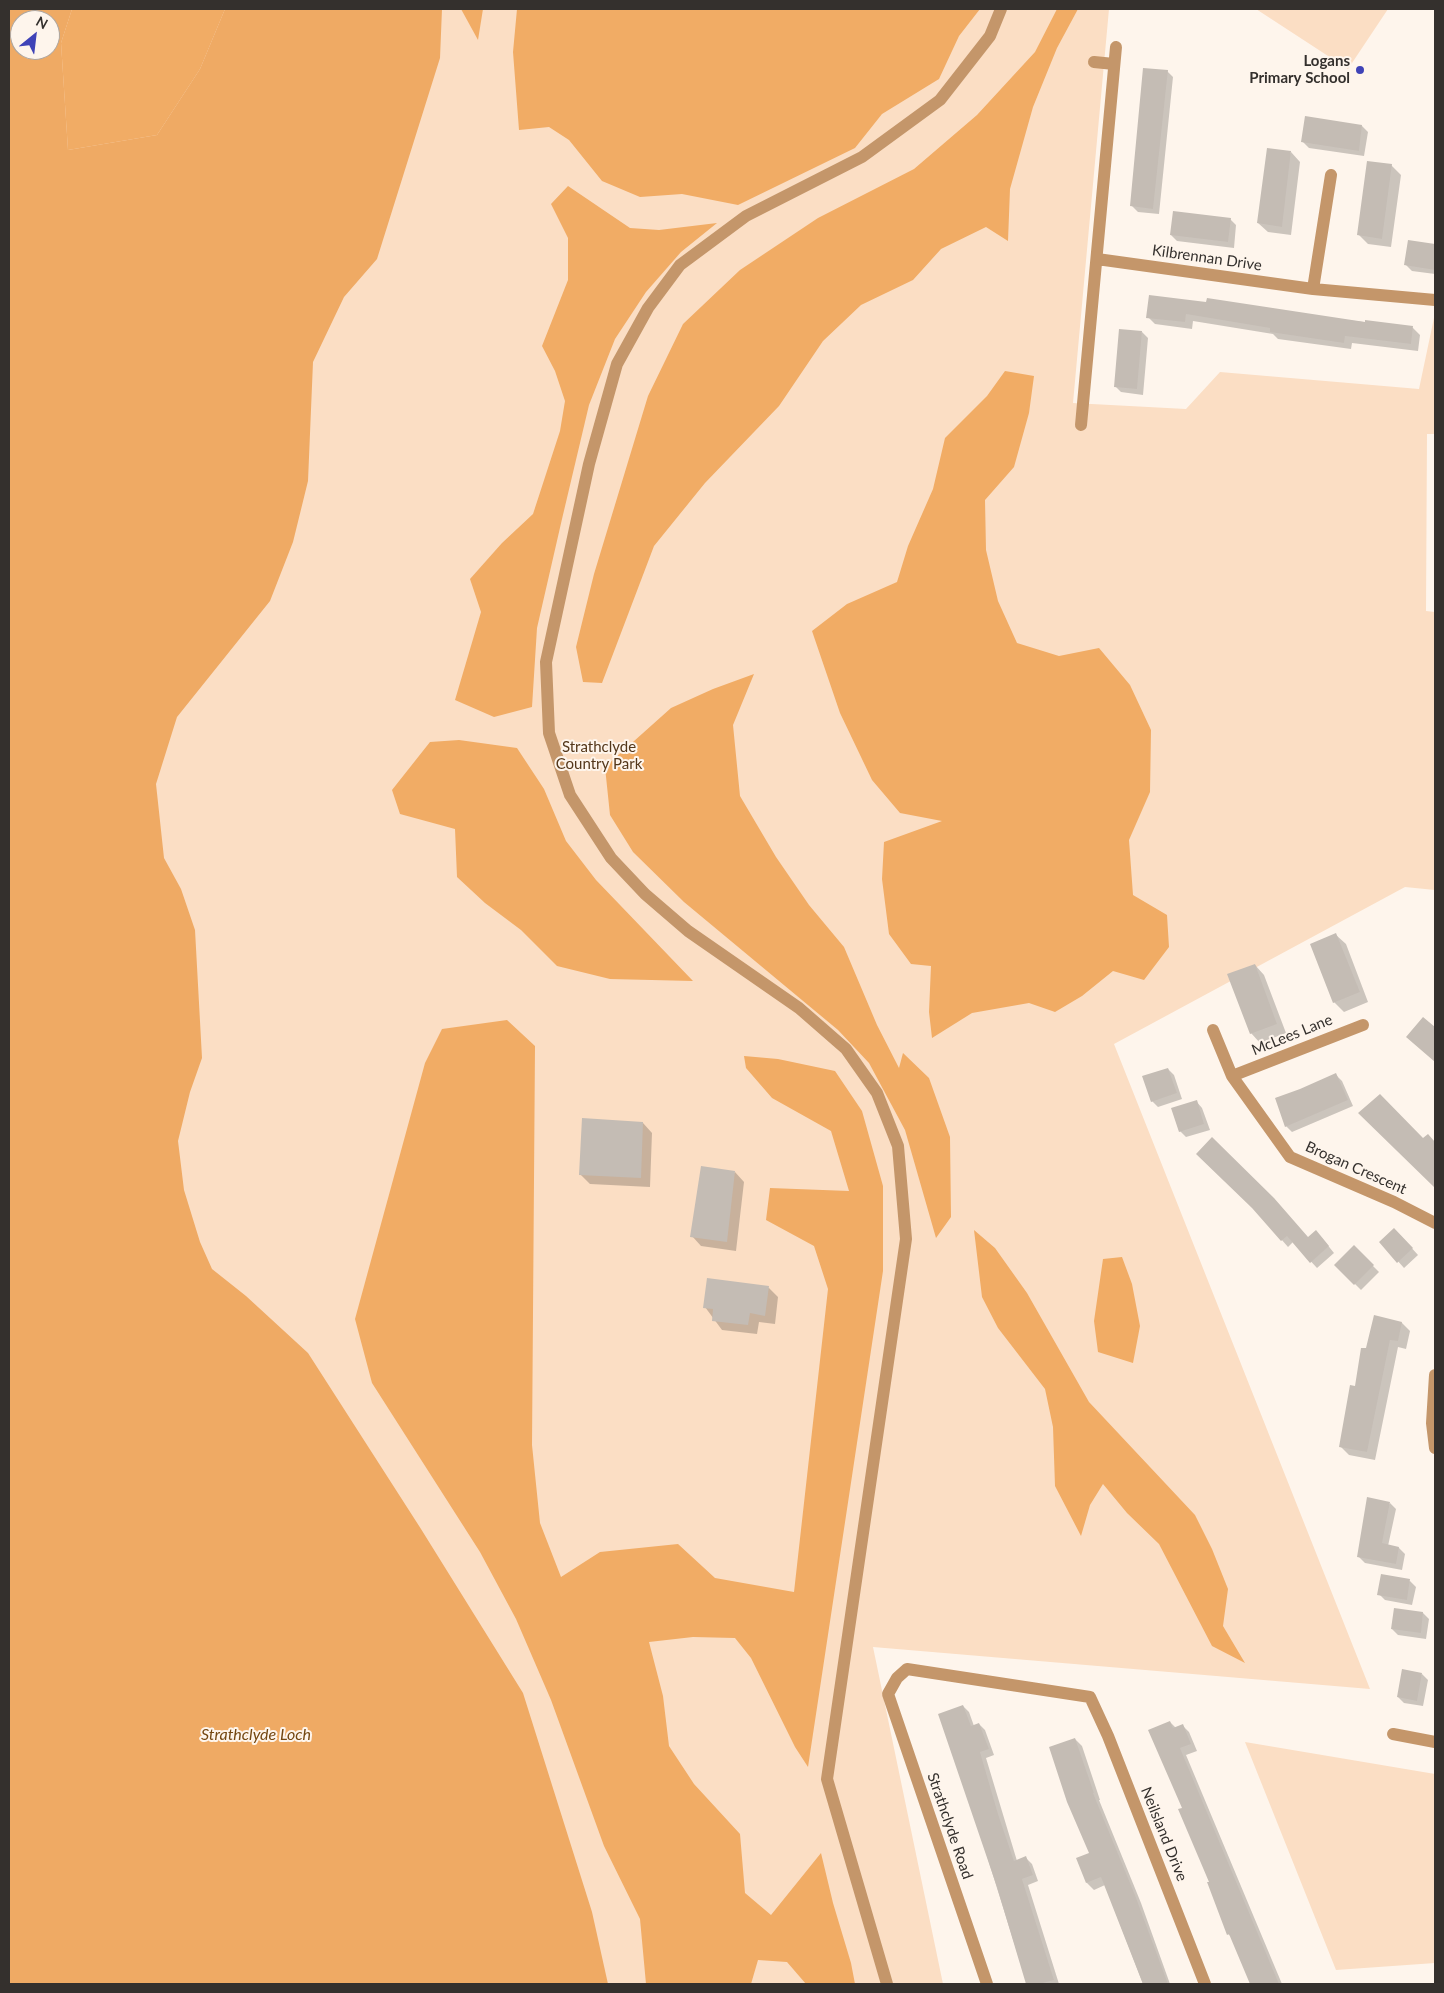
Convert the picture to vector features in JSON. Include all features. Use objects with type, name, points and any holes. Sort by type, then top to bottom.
[{"type":"street","points":[[887,1984],[827,1779],[906,1239],[898,1146],[877,1093],[846,1050],[799,1008],[688,931],[645,894],[611,858],[570,795],[549,733],[546,662],[591,454],[617,364],[648,308],[680,265],[746,216],[862,157],[940,100],[990,36],[1001,9]]},
{"type":"street","points":[[1081,425],[1116,47]]},
{"type":"street","points":[[1094,62],[1114,64]]},
{"type":"street","points":[[1313,289],[1330,175]]},
{"type":"street","name":"Kilbrennan Drive","points":[[1097,259],[1313,289],[1435,300]]},
{"type":"street","name":"McLees Lane","points":[[1232,1076],[1363,1025]]},
{"type":"street","name":"Brogan Crescent","points":[[1213,1030],[1232,1076],[1290,1157],[1394,1202],[1435,1223]]},
{"type":"street","points":[[1435,1375],[1432,1423],[1435,1448]]},
{"type":"street","name":"Strathclyde Road","points":[[987,1984],[888,1694],[896,1678],[907,1669],[1090,1697]]},
{"type":"street","name":"Neilsland Drive","points":[[1090,1697],[1108,1736],[1205,1984]]},
{"type":"street","points":[[1393,1734],[1435,1742]]},
{"type":"green space","name":"Strathclyde Country Park","points":[[9,9],[1109,9],[1073,403],[1186,409],[1220,372],[1419,389],[1435,313],[1435,434],[1427,434],[1426,611],[1435,612],[1435,890],[1405,887],[1114,1044],[1370,1689],[873,1647],[943,1984],[9,1984]]},
{"type":"green space","points":[[1256,9],[1388,9],[1348,69]]},
{"type":"green space","points":[[1245,1742],[1435,1774],[1435,1963],[1336,1970]]},
{"type":"shaded area","points":[[72,9],[225,9],[200,69],[157,135],[68,150],[61,43]]},
{"type":"shaded area","points":[[461,9],[483,9],[478,40]]},
{"type":"shaded area","points":[[517,9],[980,9],[959,36],[939,79],[882,114],[855,148],[738,205],[682,194],[640,197],[602,181],[569,140],[549,127],[519,130],[513,52]]},
{"type":"shaded area","points":[[1057,9],[1078,9],[1057,48],[1033,107],[1010,189],[1008,241],[986,227],[941,249],[913,280],[861,305],[823,341],[779,406],[705,483],[654,546],[602,683],[583,682],[576,647],[594,574],[648,396],[683,324],[740,270],[818,218],[914,169],[977,115],[1035,52]]},
{"type":"shaded area","points":[[568,186],[630,228],[659,230],[717,223],[681,252],[646,292],[615,339],[589,405],[537,628],[532,707],[494,717],[455,700],[481,612],[470,579],[502,543],[533,514],[560,431],[565,401],[555,371],[542,346],[568,280],[568,238],[551,204]]},
{"type":"shaded area","points":[[1005,371],[1034,376],[1029,413],[1014,467],[985,500],[986,550],[998,601],[1017,643],[1059,656],[1099,648],[1130,685],[1151,730],[1150,792],[1129,840],[1133,895],[1167,915],[1169,947],[1144,980],[1113,971],[1082,996],[1055,1012],[1029,1003],[972,1013],[932,1038],[929,1012],[931,966],[911,964],[889,934],[882,879],[884,842],[942,821],[900,813],[872,780],[840,713],[812,631],[847,604],[897,582],[908,546],[933,489],[945,438],[987,396]]},
{"type":"shaded area","points":[[754,674],[733,725],[740,796],[776,857],[809,905],[844,947],[877,1025],[899,1068],[903,1053],[929,1078],[950,1137],[951,1217],[936,1238],[905,1130],[869,1063],[838,1030],[684,902],[633,852],[610,815],[605,767],[671,708],[713,689]]},
{"type":"shaded area","points":[[459,740],[517,748],[544,789],[566,841],[596,880],[693,981],[610,979],[557,966],[521,930],[485,903],[457,877],[455,829],[400,814],[392,790],[430,742]]},
{"type":"shaded area","points":[[507,1020],[535,1046],[532,1445],[540,1523],[561,1577],[600,1552],[678,1544],[715,1578],[794,1592],[828,1289],[814,1246],[766,1220],[770,1188],[849,1191],[831,1131],[772,1098],[746,1068],[744,1056],[778,1059],[835,1071],[862,1111],[883,1186],[883,1271],[808,1767],[795,1747],[751,1658],[735,1638],[693,1637],[649,1642],[663,1696],[669,1746],[694,1784],[740,1834],[745,1893],[771,1915],[821,1853],[855,1984],[806,1984],[787,1962],[758,1960],[751,1984],[646,1984],[640,1919],[604,1846],[551,1700],[516,1619],[480,1552],[372,1383],[355,1319],[425,1063],[442,1029]]},
{"type":"shaded area","points":[[974,1230],[995,1248],[1027,1293],[1089,1402],[1195,1515],[1212,1549],[1228,1589],[1223,1626],[1245,1663],[1212,1646],[1159,1544],[1127,1513],[1103,1484],[1090,1505],[1081,1536],[1055,1486],[1053,1427],[1045,1389],[998,1328],[982,1297]]},
{"type":"shaded area","points":[[1122,1257],[1132,1284],[1140,1326],[1133,1363],[1098,1352],[1094,1321],[1103,1259]]},
{"type":"water","name":"Strathclyde Loch","points":[[9,9],[72,9],[61,43],[68,150],[157,135],[200,69],[225,9],[442,9],[440,58],[377,259],[344,297],[313,362],[308,481],[293,542],[270,601],[177,717],[156,784],[164,858],[181,889],[195,930],[202,1058],[190,1092],[178,1141],[184,1190],[200,1242],[212,1269],[246,1296],[308,1353],[523,1693],[592,1912],[608,1984],[9,1984]]},
{"type":"building","points":[[1143,68],[1168,70],[1153,209],[1130,206]]},
{"type":"building","points":[[1305,116],[1362,125],[1359,151],[1301,142]]},
{"type":"building","points":[[1267,148],[1291,151],[1282,227],[1257,223]]},
{"type":"building","points":[[1367,161],[1392,164],[1382,239],[1357,235]]},
{"type":"building","points":[[1173,211],[1231,218],[1228,242],[1170,235]]},
{"type":"building","points":[[1408,240],[1435,244],[1435,270],[1404,265]]},
{"type":"building","points":[[1149,295],[1206,302],[1207,298],[1365,322],[1365,320],[1413,326],[1411,344],[1345,336],[1344,343],[1270,332],[1270,328],[1186,314],[1185,322],[1146,318]]},
{"type":"building","points":[[1119,329],[1142,331],[1137,389],[1114,387]]},
{"type":"building","points":[[1336,933],[1360,992],[1333,1003],[1310,944]]},
{"type":"building","points":[[1255,964],[1277,1024],[1250,1034],[1227,974]]},
{"type":"building","points":[[1423,1017],[1435,1027],[1435,1062],[1406,1037]]},
{"type":"building","points":[[1168,1068],[1177,1093],[1151,1102],[1142,1076]]},
{"type":"building","points":[[1336,1073],[1348,1100],[1285,1127],[1275,1098]]},
{"type":"building","points":[[1380,1094],[1423,1138],[1428,1134],[1435,1142],[1435,1188],[1358,1113]]},
{"type":"building","points":[[1197,1100],[1204,1124],[1179,1132],[1171,1108]]},
{"type":"building","points":[[582,1118],[643,1122],[641,1178],[579,1175]]},
{"type":"building","points":[[1212,1137],[1274,1198],[1308,1237],[1316,1230],[1329,1246],[1310,1263],[1287,1236],[1281,1241],[1252,1208],[1196,1154]]},
{"type":"building","points":[[701,1166],[735,1171],[727,1242],[690,1237]]},
{"type":"building","points":[[1394,1228],[1413,1248],[1397,1263],[1379,1242]]},
{"type":"building","points":[[1354,1245],[1374,1265],[1354,1285],[1334,1265]]},
{"type":"building","points":[[707,1278],[769,1286],[765,1316],[750,1313],[748,1325],[712,1321],[713,1309],[703,1308]]},
{"type":"building","points":[[1374,1315],[1402,1322],[1398,1341],[1390,1340],[1367,1452],[1339,1447],[1350,1385],[1355,1386],[1361,1348],[1366,1348]]},
{"type":"building","points":[[1367,1497],[1390,1502],[1382,1543],[1399,1547],[1396,1564],[1357,1557]]},
{"type":"building","points":[[1381,1574],[1410,1579],[1407,1600],[1377,1595]]},
{"type":"building","points":[[1394,1608],[1423,1612],[1421,1633],[1391,1629]]},
{"type":"building","points":[[1402,1669],[1422,1673],[1417,1701],[1397,1697]]},
{"type":"building","points":[[963,1705],[971,1726],[979,1723],[989,1749],[980,1752],[1014,1861],[1026,1856],[1033,1875],[1022,1879],[1054,1980],[1039,1984],[1026,1984],[997,1887],[938,1714]]},
{"type":"building","points":[[1170,1721],[1173,1728],[1183,1724],[1191,1744],[1180,1748],[1279,1984],[1250,1984],[1229,1934],[1227,1935],[1207,1882],[1209,1882],[1178,1809],[1182,1808],[1148,1730]]},
{"type":"building","points":[[1075,1738],[1093,1793],[1135,1895],[1168,1984],[1143,1984],[1101,1877],[1086,1883],[1076,1858],[1089,1853],[1067,1802],[1049,1747]]},
{"type":"place","name":"Logans Primary School","points":[[1360,70]]}]
